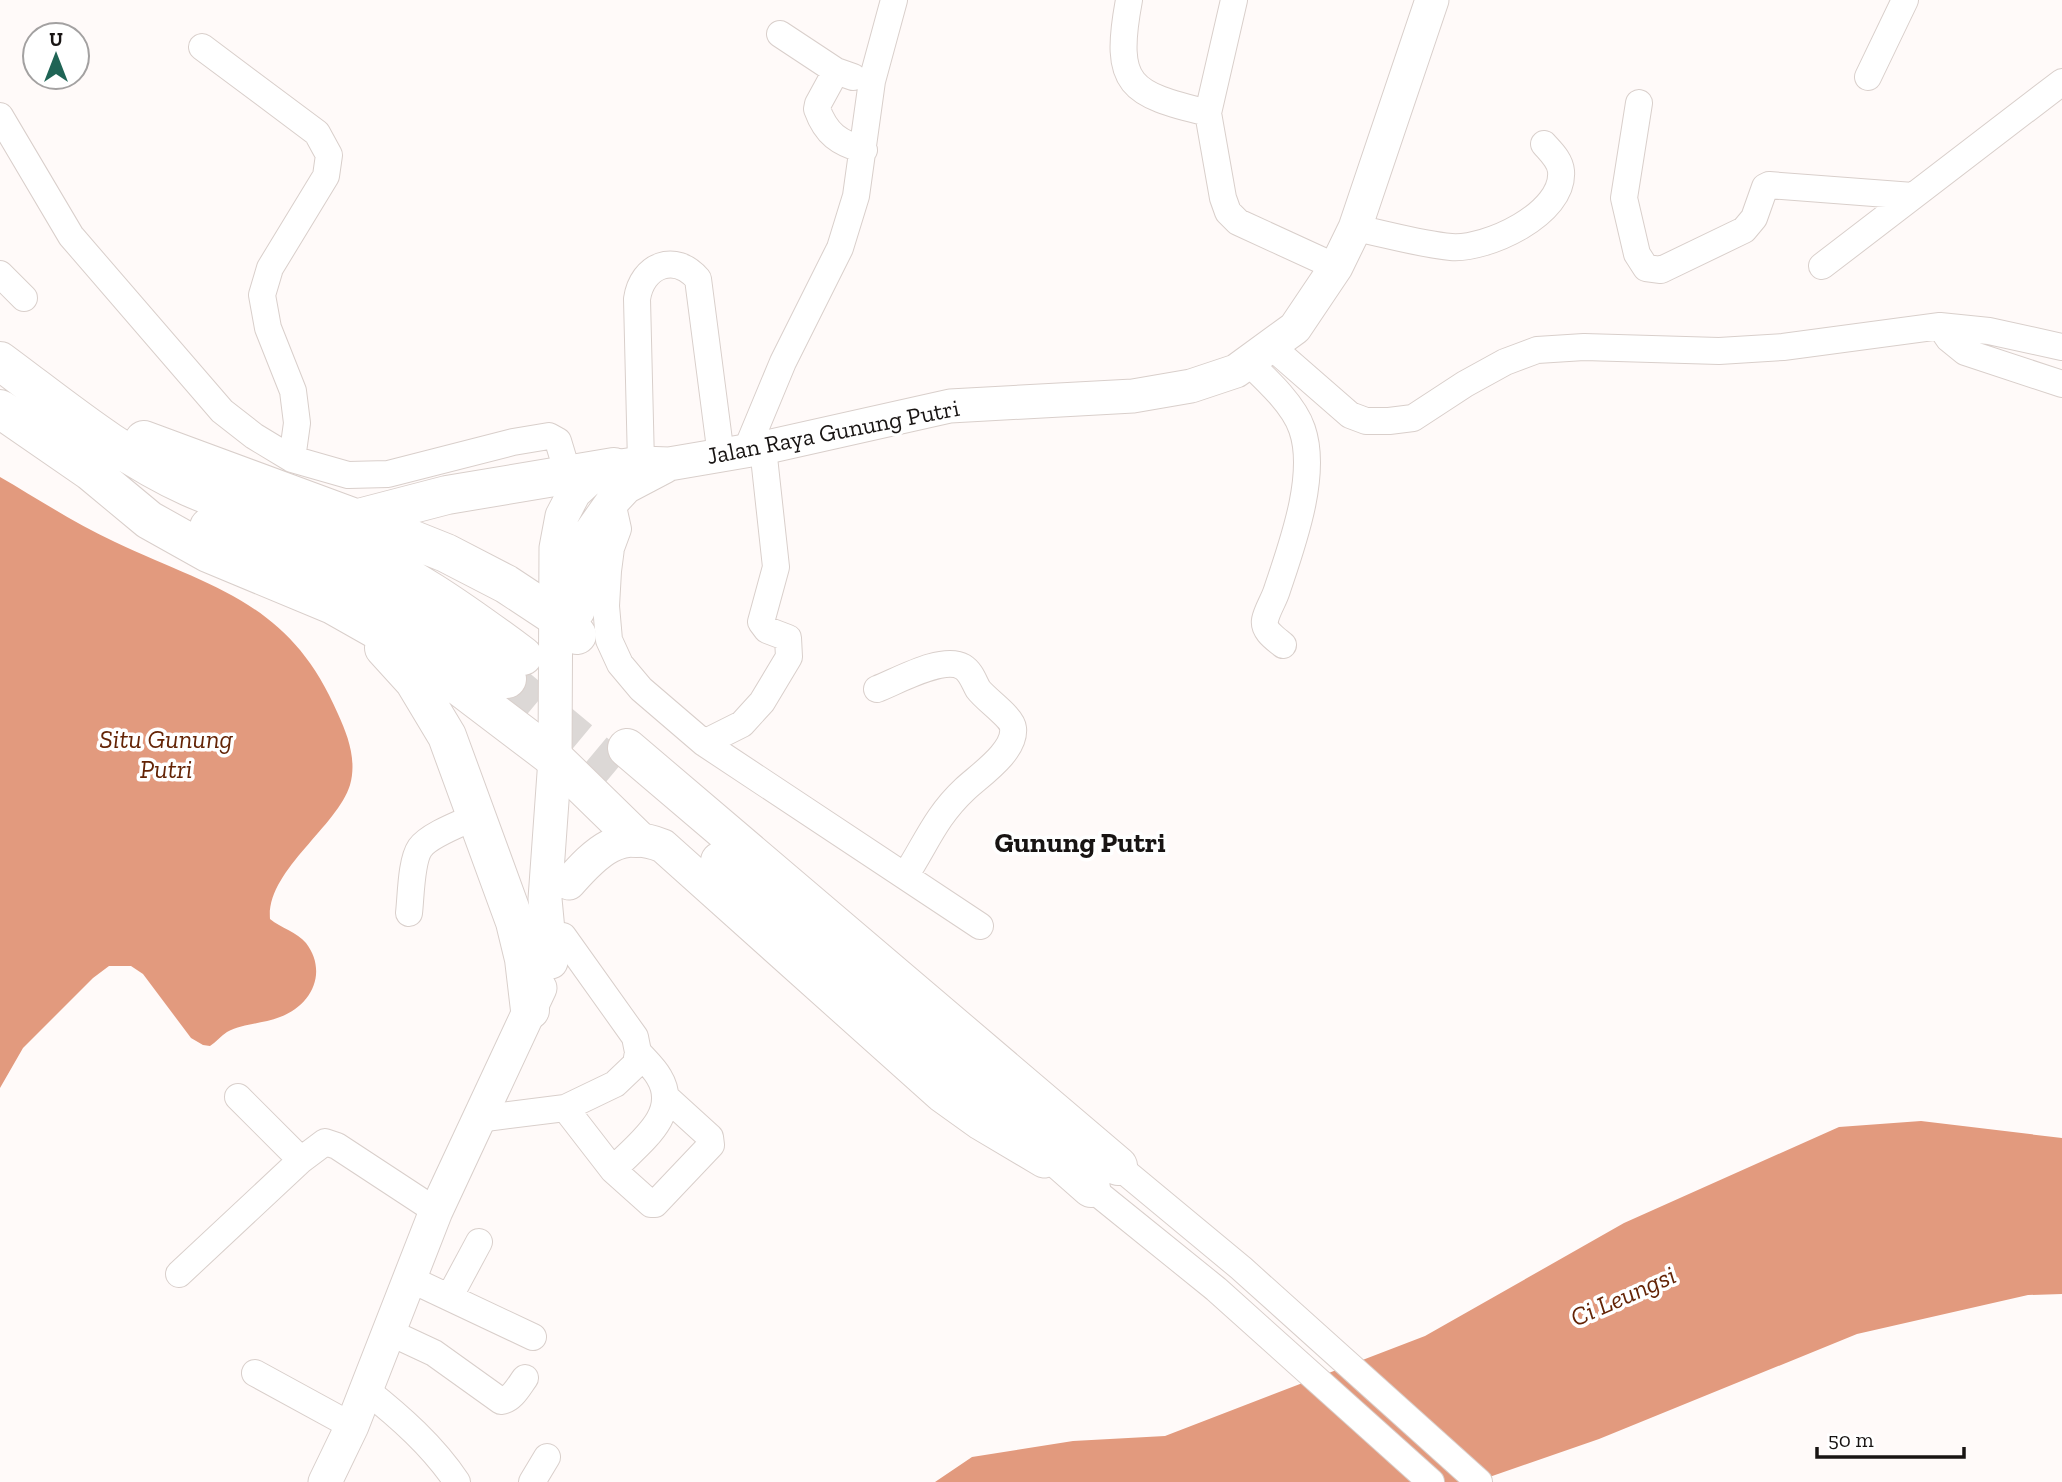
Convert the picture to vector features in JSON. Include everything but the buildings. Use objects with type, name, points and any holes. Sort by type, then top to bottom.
[{"type":"highway","points":[[0,361],[120,450],[190,487],[331,538],[398,569],[452,603],[515,668],[376,589],[199,524],[90,471]]},
{"type":"highway","points":[[0,409],[90,471],[160,527],[208,553],[333,606],[409,648],[565,769],[636,838]]},
{"type":"highway","points":[[73,414],[401,535],[477,567],[567,626]]},
{"type":"highway","points":[[355,519],[447,495],[568,474],[634,474]]},
{"type":"highway","points":[[333,606],[382,646],[414,681],[447,736],[515,922],[524,959],[530,1010]]},
{"type":"highway","points":[[622,759],[1105,1177]]},
{"type":"main road","name":"Jalan Raya Gunung Putri","points":[[634,474],[950,406],[1133,396],[1191,386],[1236,371],[1294,328],[1336,267],[1355,228],[1432,0]]},
{"type":"main road","points":[[326,1482],[352,1426],[436,1212],[557,949],[569,883],[565,769],[567,626],[556,548],[562,516],[574,494],[588,480],[634,474]]},
{"type":"main road","points":[[557,949],[545,899],[565,769]]},
{"type":"main road","points":[[569,883],[591,858],[620,841],[636,838],[663,846],[941,1095],[980,1123],[1105,1177]]},
{"type":"street","points":[[744,452],[783,362],[840,248],[856,196],[872,81],[894,0]]},
{"type":"street","points":[[1129,0],[1124,29],[1127,74],[1146,95],[1208,113]]},
{"type":"street","points":[[1234,0],[1208,113],[1223,198],[1228,212],[1238,222],[1336,267]]},
{"type":"street","points":[[1868,78],[1905,0]]},
{"type":"street","points":[[780,34],[836,71],[872,81]]},
{"type":"street","points":[[202,47],[317,133],[329,155],[326,176],[270,268],[262,295],[268,328],[293,391],[297,423],[292,459]]},
{"type":"street","points":[[836,71],[818,104],[819,114],[842,144],[863,150]]},
{"type":"street","points":[[1822,265],[2062,82]]},
{"type":"street","points":[[1639,103],[1624,198],[1637,254],[1646,268],[1661,270],[1744,230],[1754,218],[1765,187],[1772,184],[1913,196]]},
{"type":"street","points":[[0,116],[71,236],[222,411],[254,436],[292,459],[348,475],[387,474],[513,442],[549,436],[558,441],[568,474]]},
{"type":"street","points":[[1355,228],[1452,247],[1475,245],[1499,237],[1535,217],[1555,196],[1561,171],[1559,163],[1544,144]]},
{"type":"street","points":[[704,743],[742,724],[762,702],[789,657],[788,638],[767,630],[761,622],[776,567],[698,279],[682,267],[665,265],[649,272],[643,279],[637,299],[634,474],[611,548],[606,606],[609,640],[620,664],[641,689],[704,743],[980,926]]},
{"type":"street","points":[[0,274],[24,298]]},
{"type":"street","points":[[1260,355],[1350,415],[1366,421],[1389,421],[1413,418],[1505,362],[1537,350],[1584,347],[1719,351],[1783,347],[1940,326],[1989,331],[2062,347]]},
{"type":"street","points":[[1940,326],[1949,339],[1965,352],[2062,384]]},
{"type":"street","points":[[1260,355],[1276,389],[1302,427],[1308,455],[1304,497],[1277,591],[1265,621],[1266,628],[1283,645]]},
{"type":"street","points":[[877,689],[937,664],[963,667],[981,692],[1013,724],[1014,732],[999,759],[944,812],[905,876]]},
{"type":"street","points":[[409,913],[415,863],[420,847],[437,835],[477,816]]},
{"type":"street","points":[[478,1119],[565,1108],[615,1084],[636,1064],[638,1052],[635,1037],[627,1023],[557,949]]},
{"type":"street","points":[[613,1170],[663,1116],[666,1097],[660,1078],[638,1052]]},
{"type":"street","points":[[238,1097],[301,1160]]},
{"type":"street","points":[[565,1108],[613,1170],[651,1204],[655,1204],[711,1145],[710,1137],[666,1097]]},
{"type":"street","points":[[179,1274],[321,1143],[337,1146],[436,1212]]},
{"type":"street","points":[[1105,1177],[1241,1268],[1479,1482]]},
{"type":"street","points":[[1105,1177],[1216,1289],[1431,1482]]},
{"type":"street","points":[[450,1296],[480,1242]]},
{"type":"street","points":[[408,1278],[533,1337]]},
{"type":"street","points":[[388,1332],[433,1353],[501,1401],[511,1397],[525,1378]]},
{"type":"street","points":[[255,1373],[352,1426]]},
{"type":"street","points":[[366,1391],[409,1426],[447,1467],[457,1482]]},
{"type":"street","points":[[532,1482],[548,1457]]},
{"type":"water","name":"Situ Gunung Putri","points":[[0,477],[100,535],[217,588],[273,623],[297,646],[319,676],[345,731],[350,748],[352,776],[343,801],[290,867],[272,901],[270,919],[302,939],[313,954],[316,976],[308,996],[301,1004],[280,1017],[233,1029],[210,1046],[203,1045],[191,1038],[143,974],[131,966],[109,966],[93,978],[23,1048],[0,1088]]},
{"type":"water","name":"Ci Leungsi","points":[[1921,1121],[2062,1138],[2062,1294],[2028,1295],[1857,1334],[1599,1439],[1475,1482],[935,1482],[972,1457],[1073,1441],[1165,1436],[1425,1336],[1624,1223],[1839,1127]]},
{"type":"tunnel","points":[[507,679],[616,770]]},
{"type":"district","name":"Gunung Putri","points":[[1080,842]]}]
